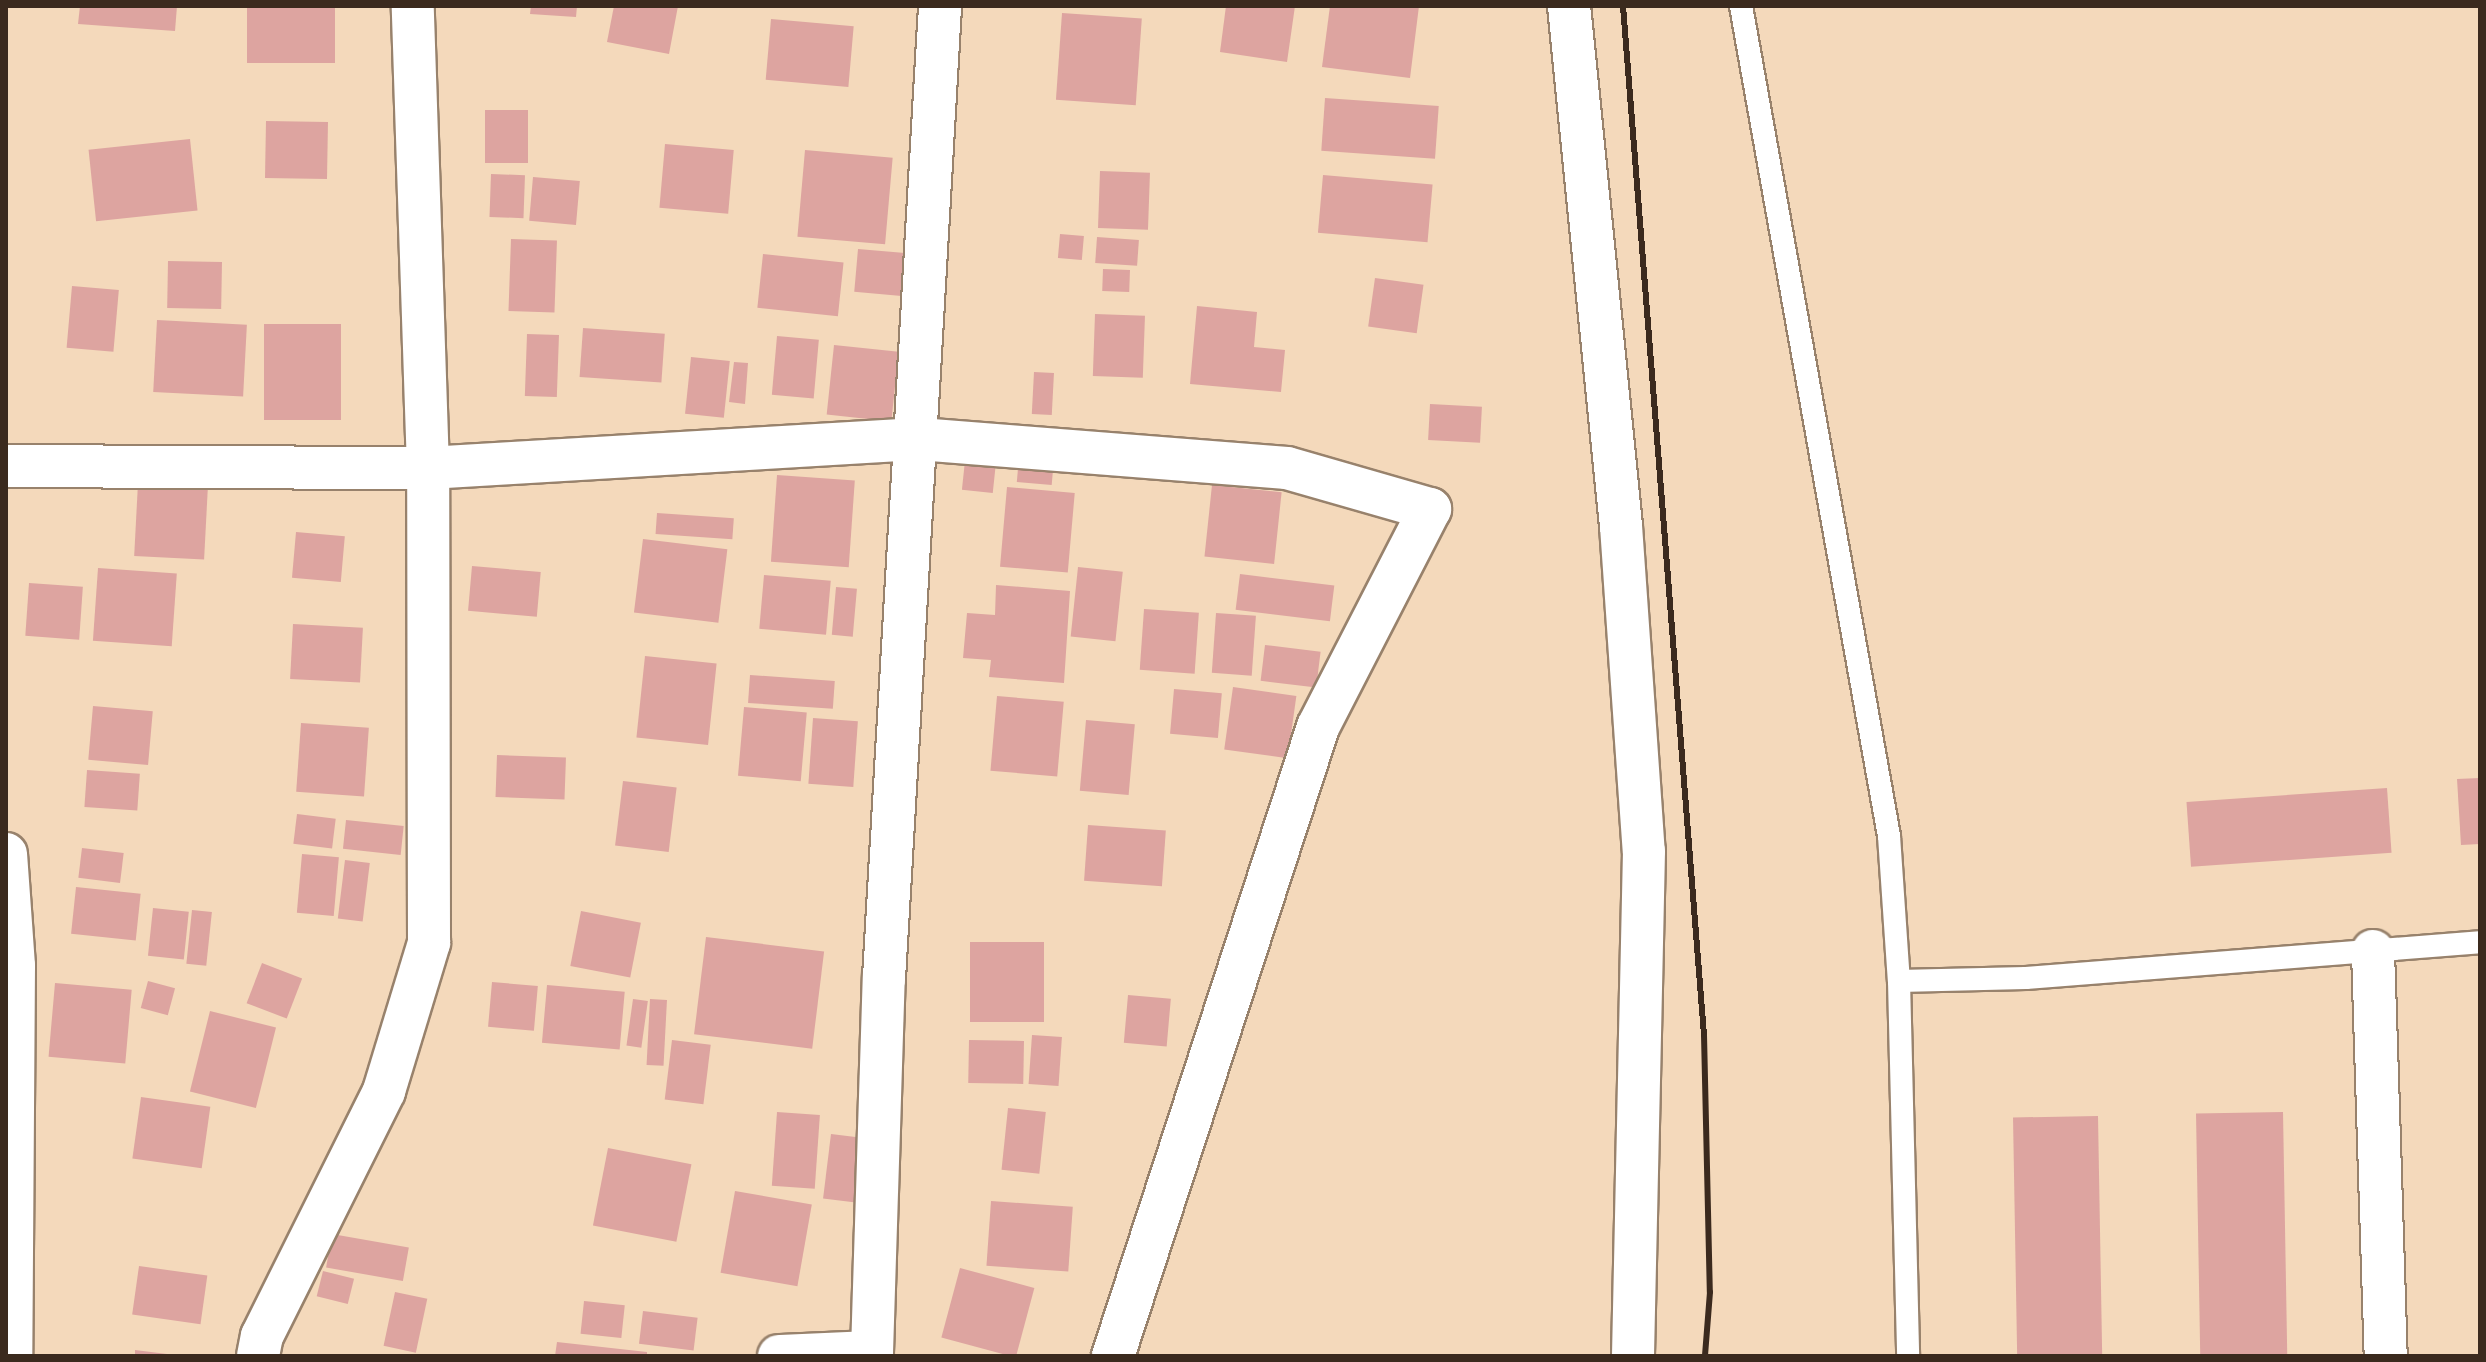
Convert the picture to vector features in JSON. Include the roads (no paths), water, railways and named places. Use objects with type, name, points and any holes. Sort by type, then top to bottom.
[{"type":"street","points":[[258,1356],[262,1336],[384,1091],[429,943],[428,468],[413,6]]},
{"type":"street","points":[[779,1356],[872,1352],[884,978],[919,439],[940,6]]},
{"type":"street","points":[[1569,6],[1621,526],[1644,851],[1633,1356]]},
{"type":"street","points":[[6,466],[428,468],[919,439],[1287,468],[1430,509],[1318,727],[1113,1356]]},
{"type":"street","points":[[6,854],[14,966],[11,1356]]},
{"type":"street","points":[[2373,951],[2386,1356]]},
{"type":"lane","points":[[1741,6],[1889,836],[1899,981],[1908,1356]]},
{"type":"lane","points":[[1899,981],[2026,978],[2480,942]]},
{"type":"railway","points":[[1623,6],[1704,1035],[1710,1292],[1705,1356]]}]
